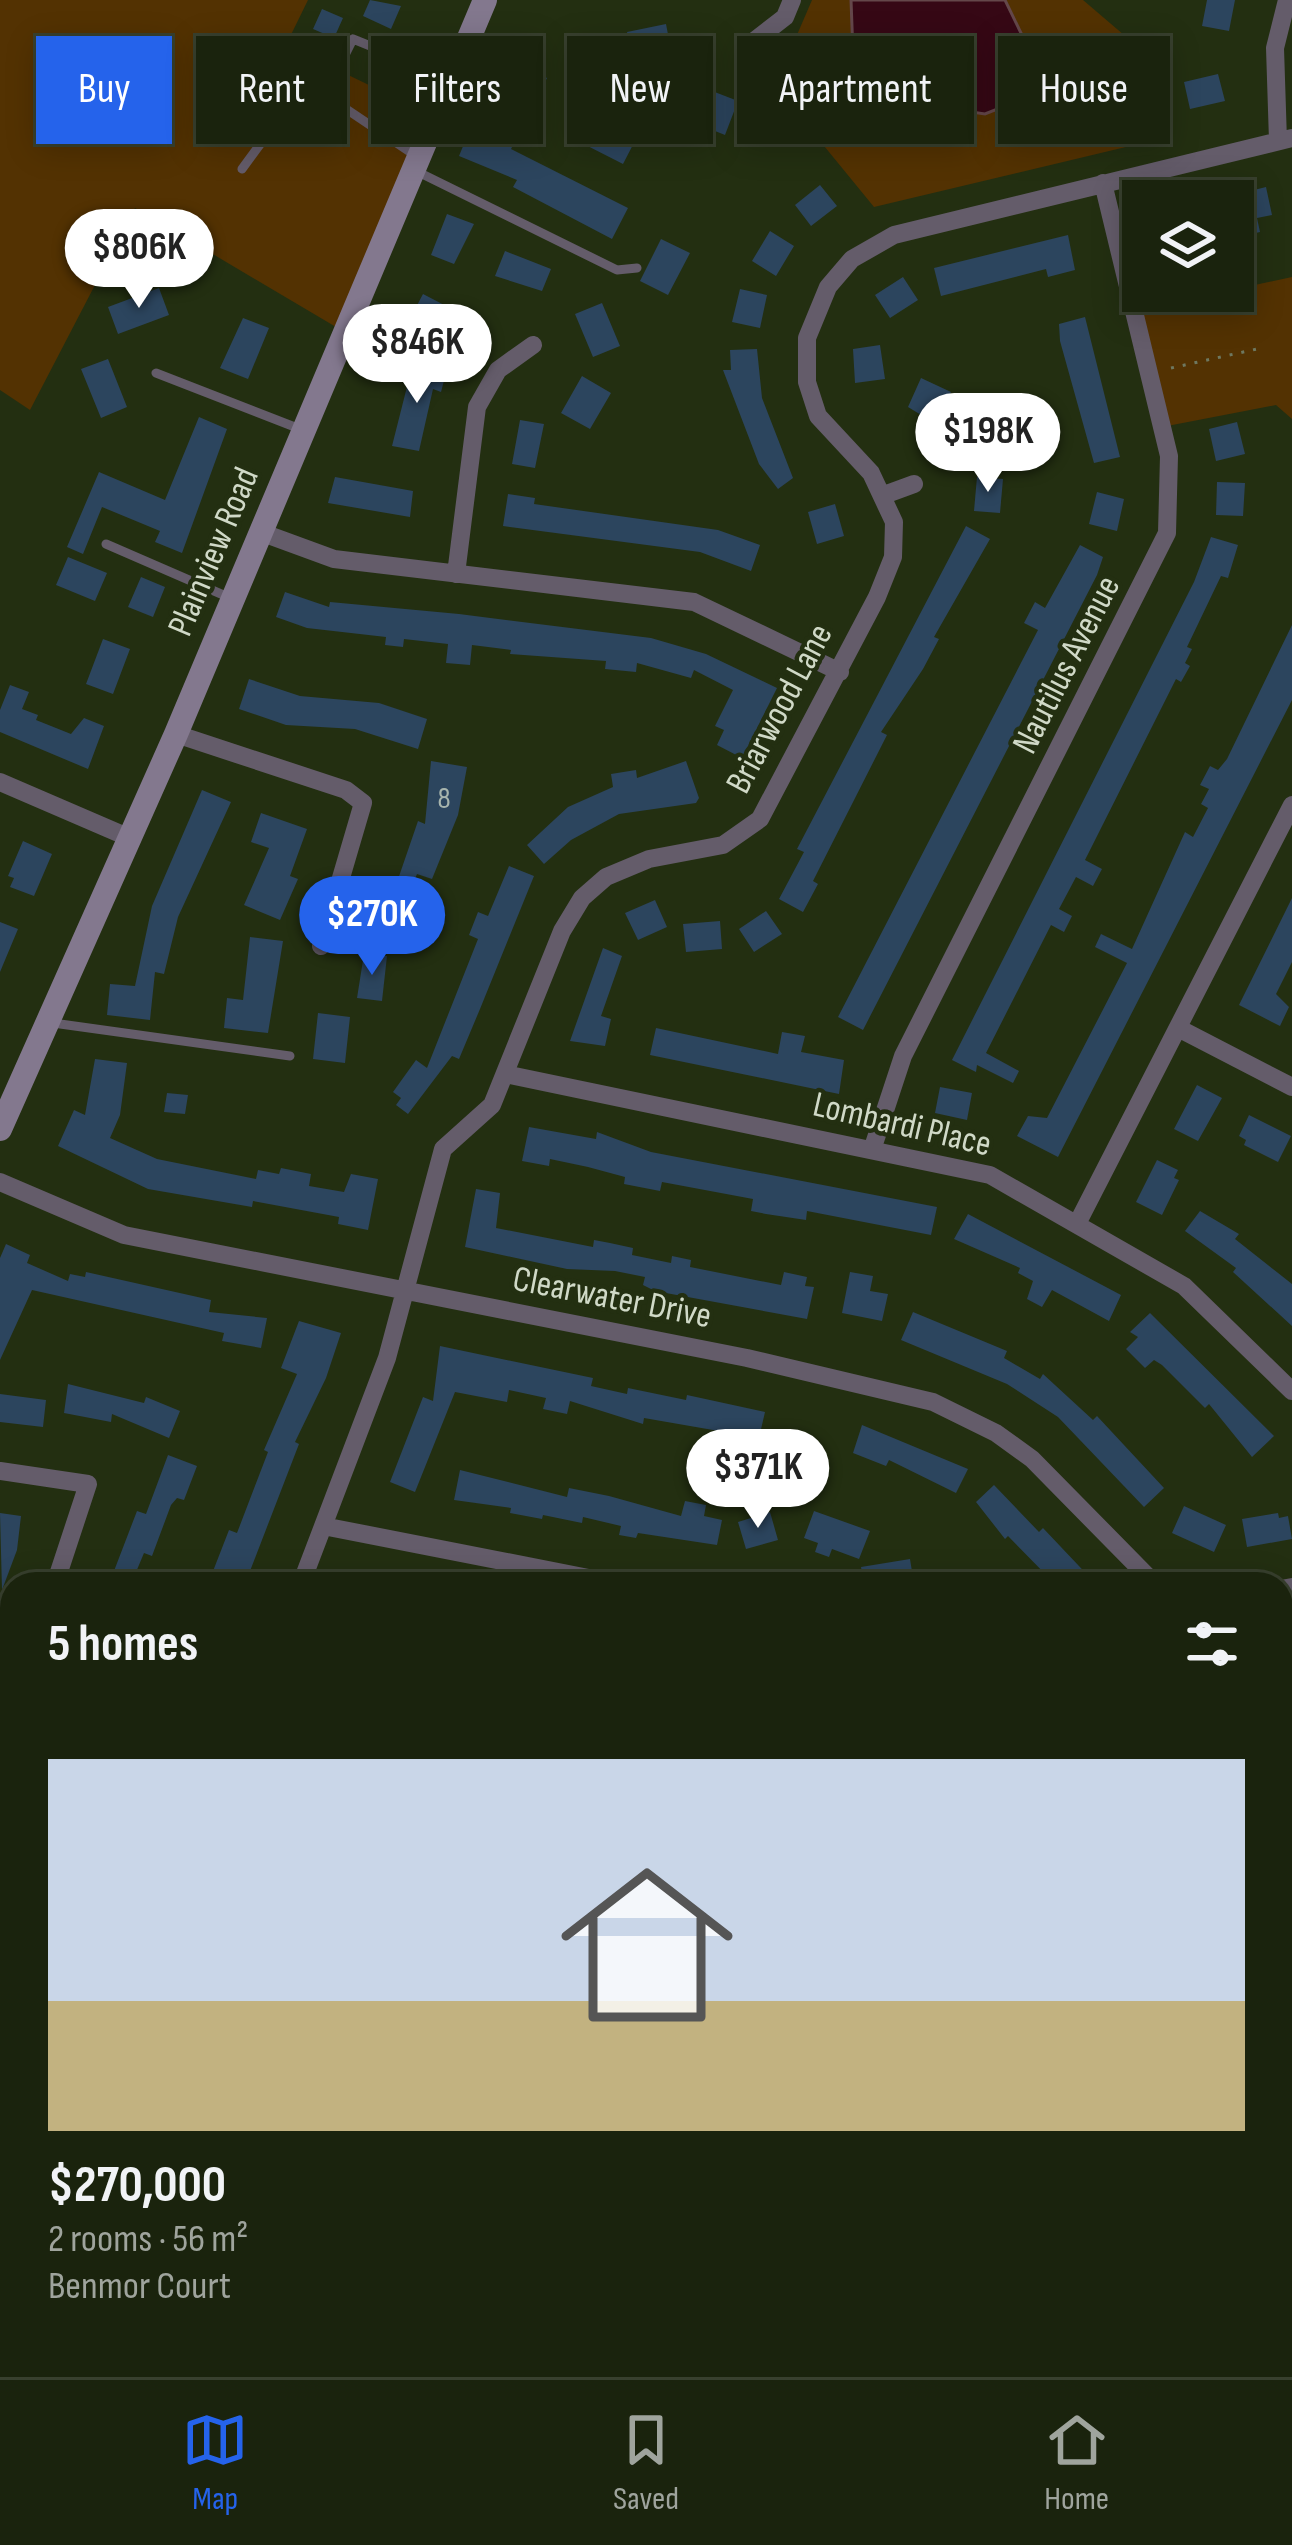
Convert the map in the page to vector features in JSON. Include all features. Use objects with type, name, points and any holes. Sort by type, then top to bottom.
[{"type":"main road","name":"Plainview Road","points":[[470,36],[485,0]]},
{"type":"main road","name":"Plainview Road","points":[[0,1129],[176,734],[425,144]]},
{"type":"street","points":[[760,36],[785,17],[792,0]]},
{"type":"street","points":[[914,484],[884,495],[871,473],[829,433],[811,397],[807,338],[828,287],[852,260],[894,235],[1285,139],[1275,48],[1287,0]]},
{"type":"street","name":"Nautilus Avenue","points":[[872,1150],[903,1056],[1156,563],[1171,497],[1169,456],[1102,183]]},
{"type":"street","points":[[456,574],[477,407],[498,370],[533,344]]},
{"type":"street","name":"Briarwood Lane","points":[[306,1572],[387,1358],[443,1149],[452,1136],[492,1105],[562,931],[582,898],[605,877],[649,859],[723,845],[760,819],[840,672],[893,556],[893,522],[884,495]]},
{"type":"street","points":[[262,533],[334,559],[694,602],[840,672]]},
{"type":"street","points":[[176,734],[346,790],[363,803],[321,946]]},
{"type":"street","points":[[0,782],[130,838]]},
{"type":"street","points":[[1078,1222],[1292,806]]},
{"type":"street","points":[[1178,1028],[1292,1087]]},
{"type":"street","name":"Lombardi Place","points":[[505,1074],[990,1175],[1184,1286],[1292,1390]]},
{"type":"street","name":"Clearwater Drive","points":[[0,1182],[124,1235],[933,1402],[996,1433],[1032,1460],[1143,1572]]},
{"type":"street","points":[[0,1471],[88,1484],[59,1572]]},
{"type":"street","points":[[323,1526],[558,1572]]},
{"type":"lane","points":[[347,51],[353,39],[371,46]]},
{"type":"lane","points":[[242,169],[306,82],[417,164],[617,270],[637,268]]},
{"type":"lane","points":[[156,373],[305,431]]},
{"type":"lane","points":[[106,544],[233,599]]},
{"type":"lane","points":[[48,1022],[290,1056]]},
{"type":"path","points":[[1148,373],[1257,349]]},
{"type":"shaded area","points":[[0,0],[308,0],[290,36],[196,36],[196,144],[347,144],[347,74],[371,86],[371,144],[414,144],[336,327],[135,208],[30,410],[0,390]]},
{"type":"shaded area","points":[[812,0],[851,0],[852,36],[797,36]]},
{"type":"shaded area","points":[[851,0],[1005,0],[1022,36],[998,36],[998,109],[974,112],[974,36],[852,36]]},
{"type":"shaded area","points":[[1005,0],[1083,0],[1125,36],[998,36],[998,144],[1138,144],[874,207],[822,144],[974,144],[974,36],[908,36],[1009,5]]},
{"type":"shaded area","points":[[1292,277],[1292,419],[1276,405],[1162,427],[1134,312],[1254,312],[1254,285]]},
{"type":"building","points":[[370,0],[401,6],[391,29],[363,16]]},
{"type":"building","points":[[1207,0],[1235,0],[1229,31],[1202,26]]},
{"type":"building","points":[[322,9],[343,18],[335,36],[313,29]]},
{"type":"building","points":[[666,24],[668,36],[628,36],[627,32]]},
{"type":"building","points":[[1218,74],[1225,101],[1190,109],[1184,82]]},
{"type":"building","points":[[713,91],[737,101],[725,135],[713,130]]},
{"type":"building","points":[[464,144],[514,144],[511,149],[628,208],[612,239],[513,187],[517,180],[459,156]]},
{"type":"building","points":[[584,144],[633,144],[623,164]]},
{"type":"building","points":[[820,185],[837,206],[811,226],[795,205]]},
{"type":"building","points":[[1266,187],[1272,215],[1257,218],[1260,232],[1254,233],[1254,190]]},
{"type":"building","points":[[447,214],[474,224],[454,264],[431,255]]},
{"type":"building","points":[[770,231],[794,246],[776,276],[752,261]]},
{"type":"building","points":[[1068,235],[1075,270],[1048,277],[1046,269],[941,296],[934,268]]},
{"type":"building","points":[[661,239],[690,253],[668,295],[640,281]]},
{"type":"building","points":[[505,251],[551,269],[542,291],[495,276]]},
{"type":"building","points":[[903,277],[918,300],[890,318],[875,295]]},
{"type":"building","points":[[159,288],[169,315],[118,334],[108,307]]},
{"type":"building","points":[[740,289],[767,295],[760,328],[732,322]]},
{"type":"building","points":[[423,294],[450,308],[430,346],[403,332]]},
{"type":"building","points":[[602,303],[620,346],[593,357],[575,314]]},
{"type":"building","points":[[1085,317],[1120,457],[1094,463],[1060,341],[1059,324]]},
{"type":"building","points":[[243,318],[269,328],[248,379],[220,368]]},
{"type":"building","points":[[880,345],[885,379],[855,383],[853,349]]},
{"type":"building","points":[[757,349],[762,398],[793,478],[778,489],[759,464],[723,370],[731,370],[730,350]]},
{"type":"building","points":[[108,359],[127,407],[101,418],[81,369]]},
{"type":"building","points":[[413,363],[446,373],[441,392],[433,389],[419,451],[392,446]]},
{"type":"building","points":[[582,376],[611,393],[590,429],[561,413]]},
{"type":"building","points":[[921,378],[951,392],[936,424],[908,407]]},
{"type":"building","points":[[977,414],[996,442],[974,458],[954,430]]},
{"type":"building","points":[[199,417],[227,429],[182,553],[155,542],[160,531],[102,507],[83,554],[67,547],[99,472],[165,500]]},
{"type":"building","points":[[520,420],[544,424],[535,468],[512,464]]},
{"type":"building","points":[[1237,422],[1245,454],[1216,461],[1209,429]]},
{"type":"building","points":[[335,477],[413,491],[410,517],[328,503]]},
{"type":"building","points":[[977,477],[1003,479],[1000,513],[974,511]]},
{"type":"building","points":[[1217,482],[1245,483],[1243,516],[1216,515]]},
{"type":"building","points":[[1097,492],[1124,499],[1117,531],[1089,524]]},
{"type":"building","points":[[508,494],[535,498],[534,504],[718,530],[760,545],[751,571],[700,552],[503,526]]},
{"type":"building","points":[[835,504],[844,536],[817,544],[808,512]]},
{"type":"building","points":[[966,526],[990,539],[934,637],[939,639],[923,669],[881,732],[887,735],[813,881],[818,884],[803,912],[779,899],[804,852],[797,849]]},
{"type":"building","points":[[1211,537],[1238,545],[1228,578],[1221,576],[1187,647],[1192,649],[1185,663],[1190,666],[1181,682],[1176,679],[1085,860],[1102,869],[1093,886],[1076,877],[1059,909],[1072,916],[1064,932],[1051,925],[986,1053],[1019,1071],[1013,1083],[977,1065],[976,1072],[952,1060],[1194,582]]},
{"type":"building","points":[[1080,545],[1103,557],[1097,575],[863,1030],[838,1017],[1038,630],[1024,623],[1035,602],[1045,608]]},
{"type":"building","points":[[68,557],[107,573],[95,601],[56,585]]},
{"type":"building","points":[[141,577],[165,587],[153,617],[128,607]]},
{"type":"building","points":[[285,592],[329,607],[330,602],[459,614],[651,638],[706,654],[777,688],[742,758],[717,745],[724,730],[715,726],[733,690],[694,670],[691,678],[637,663],[636,672],[605,669],[606,661],[510,654],[511,650],[472,645],[470,665],[446,663],[448,644],[404,639],[403,647],[385,645],[386,637],[307,628],[276,617]]},
{"type":"building","points":[[1292,625],[1292,700],[1058,1157],[1017,1136],[1028,1116],[1047,1118],[1127,963],[1095,947],[1101,934],[1132,949],[1185,832],[1193,837],[1208,808],[1201,804],[1209,789],[1200,785],[1210,766],[1218,770],[1227,759]]},
{"type":"building","points":[[103,639],[130,649],[113,694],[86,684]]},
{"type":"building","points":[[249,679],[300,696],[379,703],[427,719],[418,749],[355,729],[286,725],[239,709]]},
{"type":"building","points":[[10,685],[29,692],[22,709],[38,715],[36,720],[71,734],[84,718],[104,726],[88,769],[0,732],[0,710]]},
{"type":"building","points":[[431,761],[467,767],[458,815],[432,879],[417,874],[392,934],[370,926],[384,884],[395,888],[418,821],[425,824]]},
{"type":"building","points":[[686,761],[699,798],[696,803],[619,814],[571,840],[544,864],[527,845],[568,807],[613,787],[611,774],[636,770],[637,778]]},
{"type":"building","points":[[202,790],[231,802],[178,917],[164,974],[155,972],[150,1020],[107,1015],[110,984],[135,986],[152,906]]},
{"type":"building","points":[[261,813],[307,829],[290,876],[298,879],[280,920],[244,905],[269,848],[251,842]]},
{"type":"building","points":[[23,841],[52,854],[34,896],[10,887],[14,878],[8,876]]},
{"type":"building","points":[[509,866],[534,876],[480,1009],[459,1059],[452,1056],[408,1114],[396,1105],[401,1098],[393,1092],[416,1060],[427,1068],[478,939],[469,935],[478,912],[488,916]]},
{"type":"building","points":[[1292,898],[1292,962],[1276,994],[1289,1007],[1280,1026],[1239,1005]]},
{"type":"building","points":[[655,900],[667,927],[638,940],[625,913]]},
{"type":"building","points":[[766,911],[782,934],[754,952],[739,929]]},
{"type":"building","points":[[720,921],[722,949],[686,952],[683,924]]},
{"type":"building","points":[[0,922],[18,929],[0,972]]},
{"type":"building","points":[[250,937],[283,941],[268,1033],[224,1028],[227,998],[243,1000]]},
{"type":"building","points":[[603,948],[622,956],[601,1016],[611,1019],[605,1046],[570,1041]]},
{"type":"building","points":[[364,954],[387,956],[382,1001],[357,998]]},
{"type":"building","points":[[318,1013],[350,1017],[345,1063],[313,1059]]},
{"type":"building","points":[[656,1028],[778,1054],[782,1032],[805,1036],[801,1052],[844,1060],[839,1094],[650,1055]]},
{"type":"building","points":[[95,1059],[127,1063],[120,1115],[110,1138],[157,1159],[256,1179],[258,1170],[279,1174],[281,1168],[311,1174],[309,1186],[344,1192],[351,1174],[378,1179],[368,1230],[338,1224],[339,1217],[148,1189],[58,1146],[74,1110],[85,1115]]},
{"type":"building","points":[[1197,1085],[1222,1098],[1198,1141],[1174,1129]]},
{"type":"building","points":[[940,1087],[972,1093],[967,1120],[935,1113]]},
{"type":"building","points":[[167,1093],[188,1095],[185,1114],[164,1112]]},
{"type":"building","points":[[1249,1115],[1291,1136],[1278,1162],[1244,1145],[1246,1140],[1239,1136]]},
{"type":"building","points":[[529,1127],[596,1139],[597,1132],[651,1152],[937,1207],[931,1235],[807,1211],[806,1220],[766,1214],[751,1211],[753,1199],[662,1182],[660,1191],[624,1184],[625,1177],[588,1167],[550,1159],[549,1166],[522,1161]]},
{"type":"building","points":[[1157,1160],[1178,1170],[1174,1178],[1179,1180],[1162,1215],[1136,1202]]},
{"type":"building","points":[[476,1189],[500,1193],[496,1228],[593,1247],[594,1240],[610,1243],[633,1248],[632,1255],[671,1263],[672,1256],[691,1260],[690,1267],[781,1285],[784,1272],[807,1277],[805,1286],[814,1287],[807,1319],[655,1291],[643,1285],[645,1277],[567,1269],[465,1247]]},
{"type":"building","points":[[1200,1211],[1239,1234],[1235,1239],[1292,1284],[1292,1326],[1233,1272],[1236,1268],[1185,1231]]},
{"type":"building","points":[[968,1214],[1121,1295],[1109,1321],[1052,1290],[1042,1307],[1027,1299],[1033,1281],[1018,1273],[1020,1268],[954,1239]]},
{"type":"building","points":[[6,1244],[30,1255],[27,1263],[68,1281],[70,1274],[85,1277],[86,1272],[211,1300],[209,1312],[267,1318],[261,1348],[222,1341],[224,1333],[32,1290],[0,1360],[0,1258]]},
{"type":"building","points":[[850,1272],[873,1276],[870,1291],[888,1294],[882,1321],[842,1313]]},
{"type":"building","points":[[913,1312],[1007,1351],[1004,1358],[1040,1379],[1043,1374],[1093,1420],[1097,1416],[1164,1488],[1144,1507],[1058,1417],[1007,1384],[901,1340]]},
{"type":"building","points":[[1150,1313],[1274,1436],[1252,1457],[1209,1404],[1205,1408],[1162,1365],[1154,1360],[1145,1368],[1126,1349],[1138,1337],[1130,1332]]},
{"type":"building","points":[[299,1321],[341,1333],[326,1378],[295,1442],[299,1444],[250,1572],[213,1572],[229,1530],[237,1533],[268,1452],[264,1450],[297,1374],[281,1368]]},
{"type":"building","points":[[440,1346],[593,1378],[591,1386],[627,1394],[628,1388],[686,1400],[687,1395],[765,1412],[759,1438],[644,1418],[643,1424],[570,1401],[567,1414],[543,1409],[546,1398],[509,1390],[507,1402],[455,1392],[415,1492],[390,1482],[423,1397],[433,1401]]},
{"type":"building","points":[[68,1384],[144,1403],[146,1397],[180,1411],[169,1438],[112,1414],[111,1422],[64,1413]]},
{"type":"building","points":[[0,1394],[46,1400],[43,1427],[0,1422]]},
{"type":"building","points":[[862,1425],[968,1469],[956,1493],[889,1460],[886,1466],[853,1453]]},
{"type":"building","points":[[797,1439],[814,1443],[808,1473],[770,1465],[775,1441],[796,1445]]},
{"type":"building","points":[[168,1455],[197,1466],[184,1500],[177,1498],[171,1505],[152,1556],[144,1553],[136,1572],[114,1572],[137,1511],[146,1514]]},
{"type":"building","points":[[460,1470],[567,1497],[569,1488],[609,1496],[681,1516],[685,1501],[706,1505],[704,1516],[722,1520],[717,1545],[638,1533],[636,1538],[619,1535],[621,1526],[583,1517],[582,1523],[543,1515],[542,1519],[510,1513],[511,1508],[454,1500]]},
{"type":"building","points":[[994,1485],[1085,1572],[1043,1572],[1008,1536],[1005,1539],[976,1502]]},
{"type":"building","points":[[1184,1506],[1226,1525],[1214,1552],[1172,1533]]},
{"type":"building","points":[[814,1511],[870,1531],[859,1559],[832,1549],[829,1557],[815,1552],[818,1543],[804,1538]]},
{"type":"building","points":[[770,1512],[778,1540],[746,1549],[738,1522]]},
{"type":"building","points":[[0,1513],[21,1516],[17,1550],[9,1572],[2,1572]]},
{"type":"building","points":[[1278,1513],[1279,1518],[1288,1516],[1292,1539],[1247,1547],[1242,1519]]},
{"type":"building","points":[[910,1559],[912,1572],[862,1572],[861,1567]]}]
